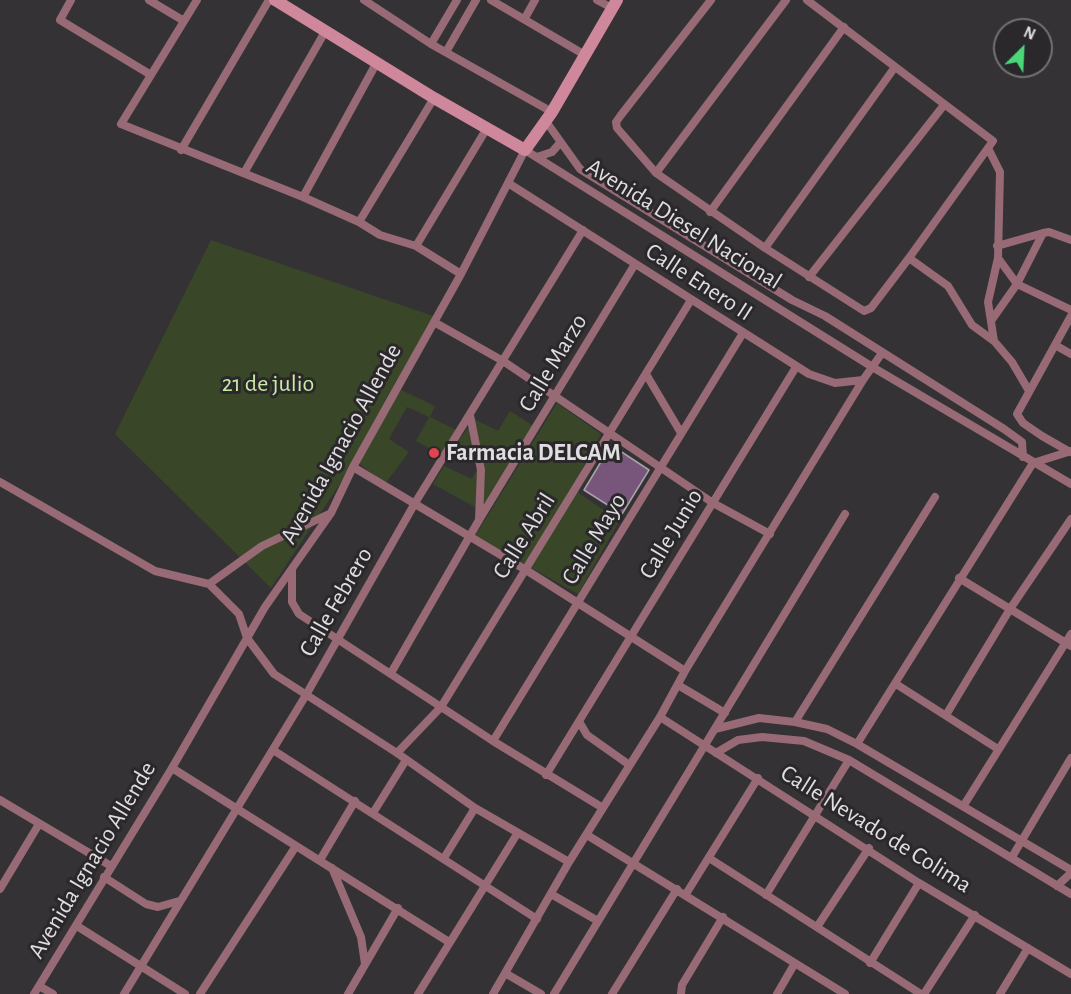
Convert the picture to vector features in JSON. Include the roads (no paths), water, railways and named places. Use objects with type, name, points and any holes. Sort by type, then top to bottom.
[{"type":"street","points":[[71,0],[60,20],[151,75]]},
{"type":"street","points":[[149,0],[184,21]]},
{"type":"street","points":[[197,0],[121,124],[360,222],[380,235],[416,246],[461,274]]},
{"type":"street","points":[[181,150],[269,0]]},
{"type":"street","name":"Avenida Diesel Nacional","points":[[275,0],[434,98],[537,156],[874,368],[1071,484]]},
{"type":"street","points":[[364,0],[548,116],[560,142],[580,169],[882,353],[1022,442],[1023,457]]},
{"type":"street","points":[[432,44],[457,0]]},
{"type":"street","points":[[446,52],[476,0]]},
{"type":"street","points":[[491,0],[585,55]]},
{"type":"street","points":[[525,18],[535,0]]},
{"type":"street","points":[[597,0],[614,4]]},
{"type":"street","points":[[711,0],[616,122],[616,128],[656,173],[710,212],[864,311],[871,308],[991,144]]},
{"type":"street","points":[[656,173],[786,0]]},
{"type":"street","points":[[807,0],[991,144],[1000,172],[998,258],[988,302],[994,341]]},
{"type":"street","name":"Avenida Ignacio Allende","points":[[34,994],[172,768],[265,607],[331,513],[353,467],[461,274],[525,150],[548,116],[614,4]]},
{"type":"street","points":[[710,212],[844,27]]},
{"type":"street","points":[[244,173],[326,30]]},
{"type":"street","points":[[303,198],[377,62]]},
{"type":"street","points":[[765,248],[895,67]]},
{"type":"street","points":[[360,222],[434,98]]},
{"type":"street","points":[[809,277],[944,105]]},
{"type":"street","points":[[416,246],[487,128]]},
{"type":"street","points":[[537,156],[552,152],[560,142]]},
{"type":"street","name":"Calle Enero II","points":[[508,183],[796,367],[835,383],[863,380]]},
{"type":"street","name":"Calle Febrero","points":[[124,994],[178,901],[306,695],[416,503],[583,230]]},
{"type":"street","points":[[997,246],[1049,232],[1071,240]]},
{"type":"street","points":[[991,321],[1017,284],[1043,233]]},
{"type":"street","points":[[909,258],[948,286],[972,325],[994,341],[1012,362],[1029,391]]},
{"type":"street","points":[[998,258],[1017,284],[1071,310]]},
{"type":"street","name":"Calle Marzo","points":[[392,673],[471,538],[479,520],[635,264]]},
{"type":"street","name":"Calle Abril","points":[[397,753],[441,707],[692,300]]},
{"type":"street","points":[[1070,451],[1023,423],[1017,414],[1018,408],[1071,315]]},
{"type":"street","points":[[434,322],[503,361],[713,503],[770,534]]},
{"type":"street","name":"Calle Mayo","points":[[493,741],[579,604],[742,333]]},
{"type":"street","points":[[1055,345],[1071,354]]},
{"type":"street","points":[[493,994],[628,764],[660,717],[685,671],[863,380],[874,368],[882,353]]},
{"type":"street","name":"Calle Junio","points":[[546,776],[796,367]]},
{"type":"street","points":[[646,374],[681,433]]},
{"type":"street","points":[[470,415],[481,470],[479,520]]},
{"type":"street","points":[[857,744],[1033,463],[1070,451]]},
{"type":"street","points":[[353,467],[526,570],[685,671]]},
{"type":"street","points":[[0,482],[155,571],[209,584],[239,614],[247,638],[274,674],[397,753],[475,808],[569,862]]},
{"type":"street","points":[[795,722],[935,497]]},
{"type":"street","points":[[209,584],[262,546],[331,513]]},
{"type":"street","points":[[554,994],[845,514]]},
{"type":"street","points":[[946,715],[1010,609],[1071,519]]},
{"type":"street","points":[[292,571],[292,602],[299,614],[546,776],[603,808]]},
{"type":"street","points":[[959,578],[1068,645]]},
{"type":"street","points":[[964,805],[998,749],[1068,645],[1071,634]]},
{"type":"street","points":[[896,684],[998,749]]},
{"type":"street","points":[[678,685],[725,713]]},
{"type":"street","name":"Calle Nevado de Colima","points":[[660,717],[869,848],[920,883],[1071,974]]},
{"type":"street","points":[[715,729],[759,718],[795,722],[827,729],[964,805],[1071,871],[1058,886]]},
{"type":"street","points":[[580,723],[587,735],[628,764]]},
{"type":"street","points":[[716,753],[738,740],[762,737],[804,741],[849,760],[1071,894]]},
{"type":"street","points":[[273,750],[537,919]]},
{"type":"street","points":[[1012,857],[1071,758]]},
{"type":"street","points":[[373,813],[406,760]]},
{"type":"street","points":[[766,895],[849,760]]},
{"type":"street","points":[[172,768],[449,942]]},
{"type":"street","points":[[686,894],[758,778]]},
{"type":"street","points":[[0,800],[111,866]]},
{"type":"street","points":[[320,860],[355,801]]},
{"type":"street","points":[[444,858],[475,808]]},
{"type":"street","points":[[0,889],[39,824]]},
{"type":"street","points":[[418,994],[449,942],[487,887],[517,834]]},
{"type":"street","points":[[586,835],[686,894],[845,994]]},
{"type":"street","points":[[200,994],[296,846]]},
{"type":"street","points":[[817,927],[869,848]]},
{"type":"street","points":[[709,858],[870,963],[922,994],[975,915]]},
{"type":"street","points":[[332,867],[361,936],[365,963]]},
{"type":"street","points":[[104,877],[158,907],[178,901]]},
{"type":"street","points":[[870,963],[920,883]]},
{"type":"street","points":[[612,994],[677,889]]},
{"type":"street","points":[[551,894],[598,921]]},
{"type":"street","points":[[348,994],[398,908]]},
{"type":"street","points":[[681,994],[682,985],[723,917]]},
{"type":"street","points":[[77,926],[185,994]]},
{"type":"street","points":[[1000,994],[1028,948]]},
{"type":"street","points":[[777,994],[795,963]]},
{"type":"street","points":[[506,973],[541,994]]},
{"type":"street","points":[[39,986],[53,994]]},
{"type":"place","name":"Farmacia DELCAM","points":[[434,453]]},
{"type":"park label","name":"21 de julio","points":[[268,384]]}]
